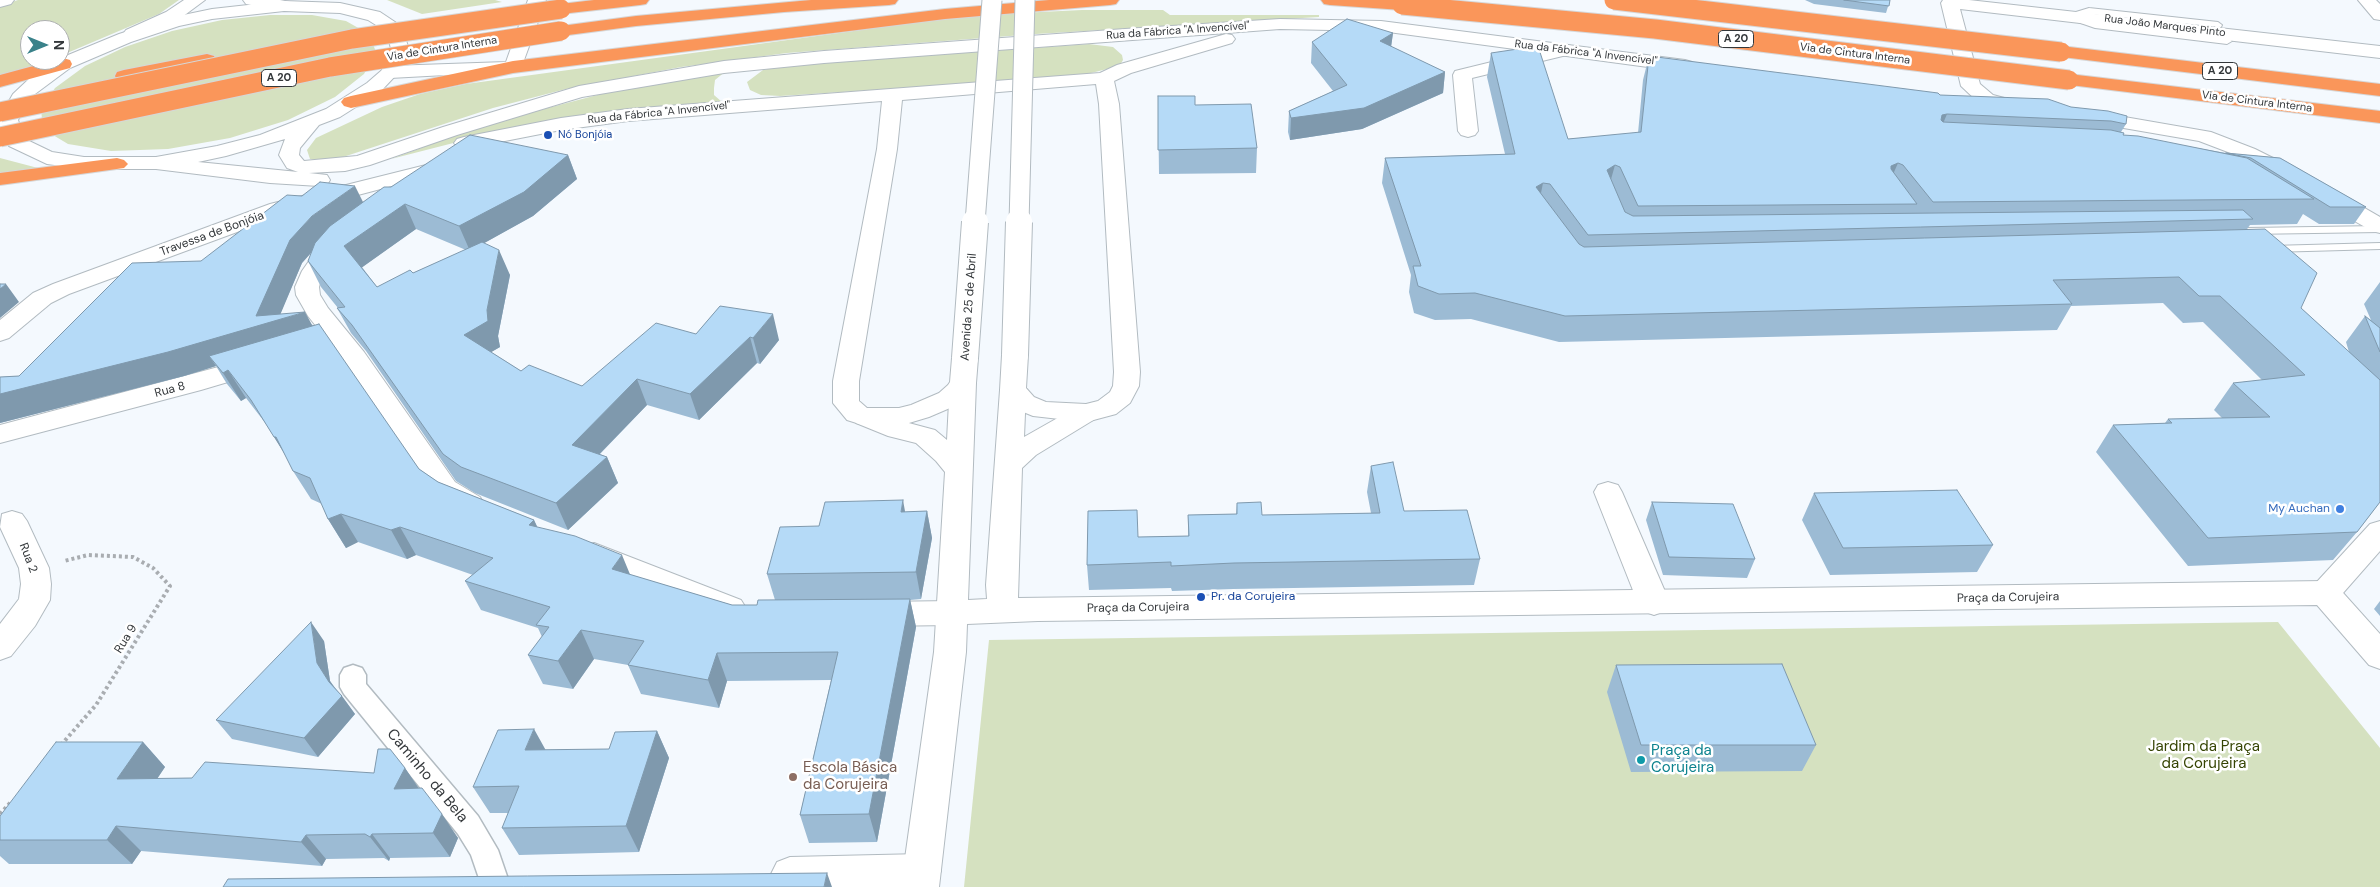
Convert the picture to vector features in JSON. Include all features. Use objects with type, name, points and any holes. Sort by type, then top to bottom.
[{"type":"highway","name":"Via de Cintura Interna","points":[[0,112],[352,39],[561,9],[640,0]]},
{"type":"highway","name":"Via de Cintura Interna","points":[[0,137],[128,108],[330,67],[455,46],[636,21],[784,7],[889,0]]},
{"type":"highway","points":[[351,102],[442,80],[513,67],[945,14],[1110,0]]},
{"type":"highway","name":"Via de Cintura Interna","points":[[1330,0],[1654,29],[2380,117]]},
{"type":"highway","name":"A 20","points":[[1614,0],[2380,90]]},
{"type":"highway","points":[[0,98],[248,53],[352,39]]},
{"type":"highway","points":[[0,81],[41,70]]},
{"type":"highway","points":[[0,179],[117,164]]},
{"type":"main road","points":[[0,2],[5,0]]},
{"type":"main road","points":[[70,61],[172,16],[196,0]]},
{"type":"main road","points":[[252,0],[284,6]]},
{"type":"main road","points":[[390,72],[513,67],[537,0]]},
{"type":"main road","name":"Avenida 25 de Abril","points":[[953,614],[964,370],[992,0]]},
{"type":"main road","points":[[1003,610],[1001,585],[1015,355],[1026,0]]},
{"type":"main road","points":[[2367,0],[2380,15]]},
{"type":"main road","points":[[1948,1],[1970,86],[1986,99],[2012,107],[2038,110]]},
{"type":"main road","name":"Rua João Marques Pinto","points":[[1948,1],[2376,50]]},
{"type":"main road","points":[[54,70],[23,94],[8,120],[16,142],[47,158],[117,164],[156,163],[219,152],[267,139],[311,123],[351,102],[374,87],[390,72],[400,49],[395,30],[374,16],[340,8],[284,6],[212,14],[175,22],[125,38]]},
{"type":"main road","name":"Rua da Fábrica \"A Invencível\"","points":[[311,123],[292,142],[289,155],[294,164],[302,167],[344,165],[362,162],[450,131],[579,92],[724,67],[1280,24],[1381,26],[1701,68]]},
{"type":"main road","name":"Rua da Fábrica \"A Invencível\"","points":[[156,163],[305,181],[323,180],[448,147],[594,119],[750,104],[1104,78],[1124,69],[1218,40],[1304,25]]},
{"type":"main road","name":"Rua da Fábrica \"A Invencível\"","points":[[1082,38],[1108,39],[1124,46],[1132,56],[1124,69]]},
{"type":"main road","points":[[1468,131],[1462,75],[1565,50]]},
{"type":"main road","name":"Rua da Fábrica \"A Invencível\"","points":[[750,104],[732,86],[734,81],[738,75],[751,68],[773,62]]},
{"type":"main road","points":[[1009,465],[1026,448],[1086,413],[1107,408],[1121,397],[1126,386],[1127,372],[1109,104],[1104,78]]},
{"type":"main road","points":[[893,94],[887,149],[846,381],[846,403],[856,414],[898,430],[925,436],[946,454],[959,471]]},
{"type":"main road","points":[[1963,102],[1986,99]]},
{"type":"main road","points":[[2074,115],[2204,136],[2248,153],[2309,185],[2380,228]]},
{"type":"main road","points":[[380,210],[438,168],[494,137]]},
{"type":"main road","name":"Travessa de Bonjóia","points":[[0,333],[42,298],[61,289],[278,209],[438,168]]},
{"type":"main road","points":[[359,226],[334,245],[310,276],[307,287],[317,311],[355,358],[445,489],[464,502],[491,513]]},
{"type":"main road","points":[[311,348],[339,340]]},
{"type":"main road","name":"Rua 8","points":[[0,434],[192,384],[274,359]]},
{"type":"main road","points":[[866,417],[899,417],[920,411],[948,399],[957,392],[964,370]]},
{"type":"main road","points":[[1013,390],[1025,403],[1042,410],[1086,413]]},
{"type":"main road","points":[[1608,492],[1654,603]]},
{"type":"main road","name":"Rua 2","points":[[0,647],[24,617],[34,600],[36,584],[34,568],[12,521]]},
{"type":"main road","points":[[2380,532],[2325,594],[2380,656]]},
{"type":"main road","points":[[573,546],[747,615],[757,615]]},
{"type":"main road","name":"Praça da Corujeira","points":[[850,614],[953,614],[1003,610],[2325,594]]},
{"type":"main road","points":[[760,875],[921,879],[950,652],[953,614]]},
{"type":"main road","points":[[456,884],[509,882]]},
{"type":"street","name":"Caminho da Bela","points":[[353,675],[353,687],[468,825],[484,850],[509,882]]},
{"type":"lane","points":[[2070,15],[2089,11],[2218,25]]},
{"type":"lane","points":[[2070,15],[2095,25],[2227,41]]},
{"type":"lane","points":[[2300,220],[2316,230]]},
{"type":"lane","points":[[2237,231],[2380,228]]},
{"type":"lane","points":[[2263,249],[2380,246]]},
{"type":"path","name":"Rua 9","points":[[34,568],[88,555],[133,557],[153,568],[170,586],[96,705],[58,749]]},
{"type":"path","points":[[0,814],[13,800]]},
{"type":"green space","points":[[18,0],[179,0],[159,14],[70,52],[70,20],[20,20],[21,70],[0,77],[0,6]]},
{"type":"green space","points":[[387,0],[495,0],[502,2],[422,14]]},
{"type":"green space","points":[[1082,10],[1163,10],[1170,15],[1319,15],[1319,17],[1036,34],[787,53],[681,67],[566,89],[493,108],[340,158],[321,161],[310,159],[307,150],[316,138],[382,107],[420,94],[466,84],[978,15]]},
{"type":"green space","points":[[270,15],[312,15],[346,21],[369,34],[376,52],[364,74],[335,97],[288,120],[230,138],[168,149],[111,151],[68,144],[43,129],[41,109],[55,88],[85,66],[125,47],[172,31],[222,20]]},
{"type":"green space","points":[[1089,44],[1113,47],[1122,55],[1123,60],[1120,65],[1075,77],[780,96],[761,95],[750,90],[747,82],[763,70],[780,66]]},
{"type":"green space","points":[[726,71],[715,80],[714,95],[722,102],[643,109],[469,139],[391,159],[481,126],[540,110],[628,87]]},
{"type":"green space","points":[[0,158],[38,168],[0,175]]},
{"type":"green space","name":"Jardim da Praça da Corujeira","points":[[2278,622],[2380,748],[2380,887],[964,887],[989,640]]},
{"type":"building","points":[[1844,0],[1890,0],[1889,6]]},
{"type":"building","points":[[1347,19],[1393,33],[1380,41],[1445,72],[1364,108],[1291,118],[1289,111],[1347,85],[1312,42]]},
{"type":"building","points":[[1538,46],[1568,139],[1641,132],[1649,56],[1938,93],[1940,95],[2048,99],[2071,107],[2108,111],[2127,116],[2126,124],[2111,121],[1947,114],[1942,115],[1941,120],[1943,122],[2111,130],[2124,133],[2123,135],[2138,136],[2247,158],[2314,199],[1933,202],[1903,165],[1898,163],[1891,166],[1891,169],[1917,204],[1638,206],[1620,167],[1615,165],[1607,170],[1625,212],[1633,216],[2243,210],[2253,219],[1588,235],[1550,184],[1543,183],[1536,187],[1579,244],[1584,247],[2265,229],[2317,273],[2301,308],[2380,380],[2380,502],[2357,532],[2208,538],[2113,425],[2172,423],[2168,419],[2270,417],[2233,383],[2305,375],[2220,296],[2199,296],[2179,277],[2053,280],[2072,304],[1565,316],[1475,293],[1439,294],[1418,286],[1413,266],[1421,266],[1385,158],[1515,154],[1491,53]]},
{"type":"building","points":[[1158,96],[1195,96],[1195,105],[1251,104],[1257,148],[1158,150]]},
{"type":"building","points":[[470,135],[568,155],[524,192],[459,226],[405,204],[344,246],[377,287],[410,270],[413,273],[482,242],[499,250],[487,310],[488,321],[464,335],[521,371],[529,365],[582,386],[656,323],[696,334],[720,306],[773,314],[753,338],[750,337],[690,394],[637,379],[572,445],[607,457],[556,503],[461,467],[443,454],[352,325],[337,308],[345,307],[308,261],[315,243],[330,226],[384,187],[391,187]]},
{"type":"building","points":[[2226,153],[2280,158],[2366,207],[2330,207],[2251,158]]},
{"type":"building","points":[[320,182],[355,186],[312,216],[290,240],[256,316],[305,312],[168,352],[0,394],[0,377],[19,376],[132,263],[201,261],[287,195],[302,196]]},
{"type":"building","points":[[2365,316],[2380,328],[2380,352]]},
{"type":"building","points":[[319,324],[419,469],[438,482],[534,520],[529,525],[575,536],[622,555],[612,569],[732,605],[757,605],[758,600],[910,599],[869,814],[800,815],[838,652],[717,653],[708,680],[628,665],[644,641],[581,630],[558,661],[528,655],[549,627],[536,625],[550,607],[465,581],[493,558],[400,527],[391,530],[341,514],[328,519],[310,478],[293,471],[276,437],[274,437],[251,400],[228,370],[223,373],[209,356]]},
{"type":"building","points":[[1393,462],[1404,511],[1467,510],[1480,559],[1234,563],[1171,566],[1171,562],[1087,565],[1088,511],[1137,510],[1138,537],[1189,536],[1188,515],[1237,514],[1237,503],[1261,502],[1262,515],[1380,513],[1371,466]]},
{"type":"building","points":[[1957,490],[1993,545],[1843,548],[1814,493]]},
{"type":"building","points":[[903,500],[901,512],[927,511],[916,572],[767,574],[780,527],[819,526],[825,502]]},
{"type":"building","points":[[1652,502],[1733,504],[1755,559],[1669,557]]},
{"type":"building","points":[[311,622],[317,663],[329,682],[342,696],[304,738],[216,720]]},
{"type":"building","points":[[1782,664],[1816,745],[1641,745],[1616,665]]},
{"type":"building","points":[[534,729],[525,750],[609,749],[615,732],[657,731],[626,826],[502,828],[519,786],[473,787],[498,730]]},
{"type":"building","points":[[56,742],[143,742],[117,779],[192,778],[205,762],[374,773],[378,749],[390,749],[405,768],[394,789],[422,788],[442,814],[433,833],[372,834],[370,837],[365,834],[306,835],[301,842],[116,826],[107,840],[0,840],[0,816]]},
{"type":"building","points":[[827,873],[824,887],[223,887],[228,879]]},
{"type":"place","name":"Nó Bonjóia","points":[[548,135]]},
{"type":"place","name":"My Auchan","points":[[2340,509]]},
{"type":"place","name":"Pr. da Corujeira","points":[[1201,597]]},
{"type":"place","name":"Praça da Corujeira","points":[[1641,760]]},
{"type":"place","name":"Escola Básica da Corujeira","points":[[793,777]]}]
